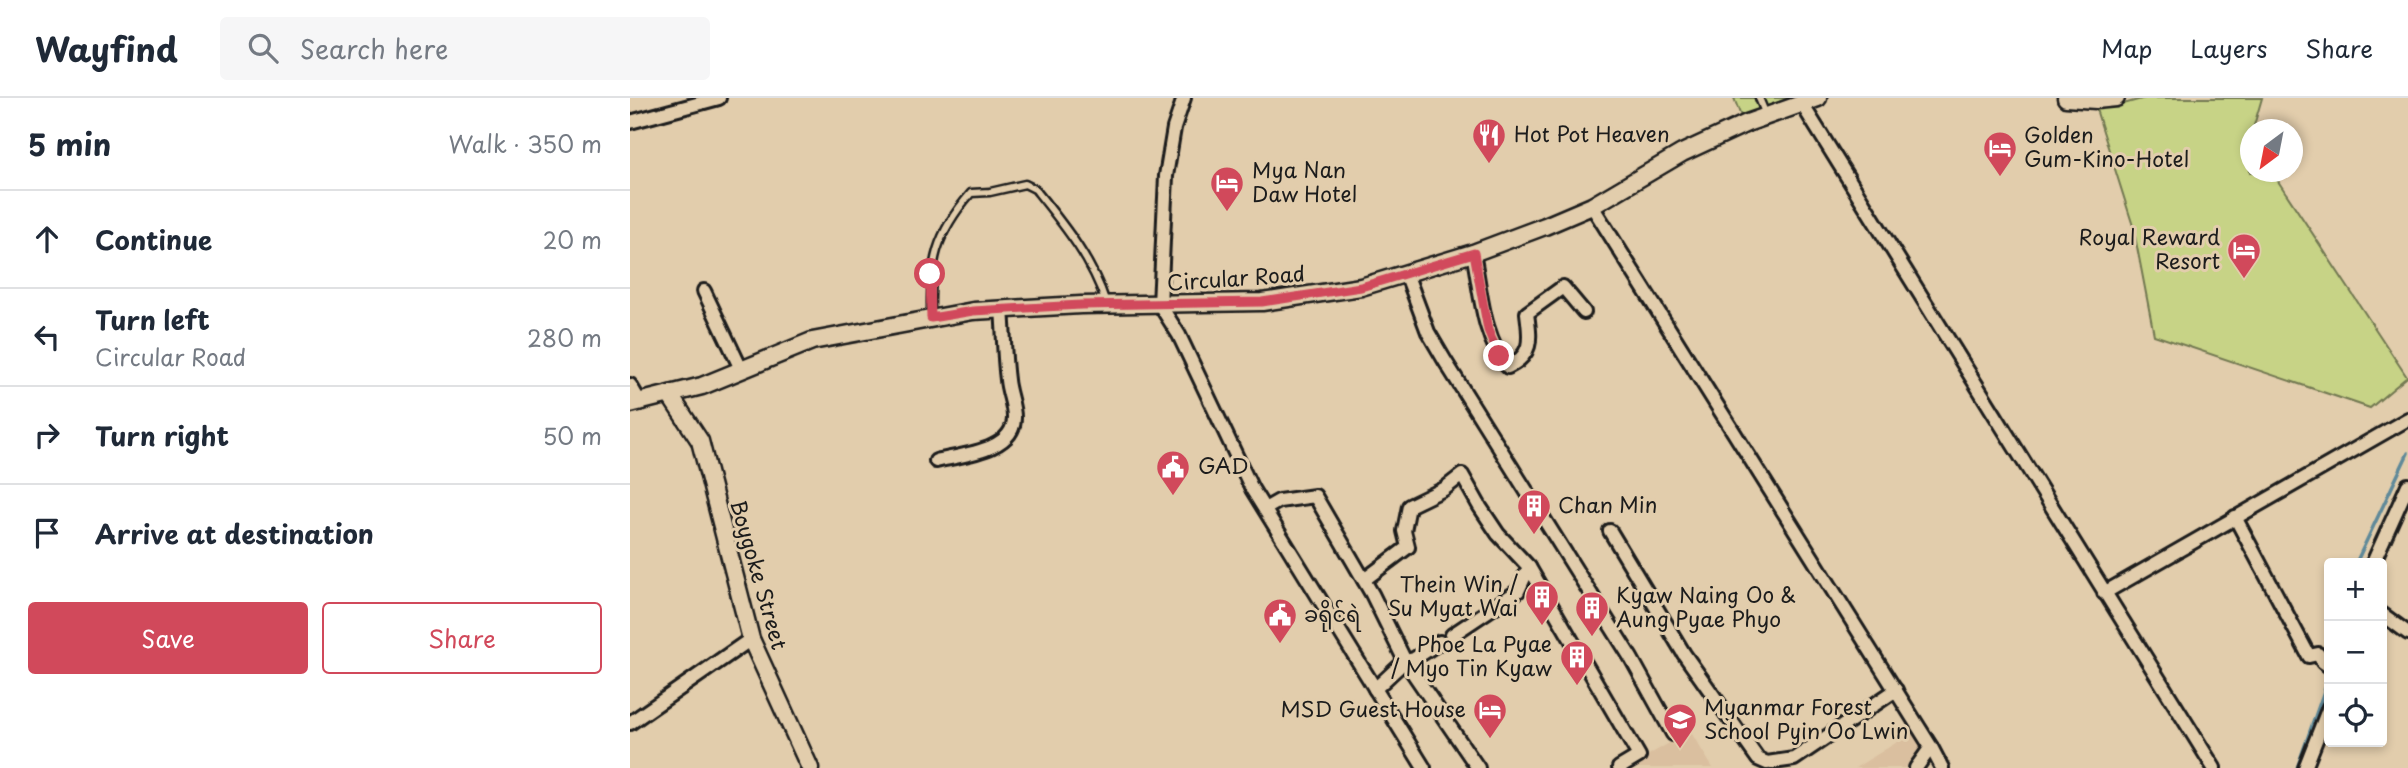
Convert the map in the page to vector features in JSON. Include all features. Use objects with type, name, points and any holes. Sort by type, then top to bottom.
[{"type":"street","points":[[630,122],[719,98]]},
{"type":"street","points":[[1184,98],[1174,128],[1166,176],[1160,304],[1179,335],[1246,477],[1424,768]]},
{"type":"street","name":"Circular Road","points":[[635,403],[702,386],[812,341],[973,311],[1262,302],[1361,287],[1474,253],[1545,226],[1592,206],[1682,153],[1766,116],[1818,98]]},
{"type":"street","points":[[2066,98],[2116,98]]},
{"type":"street","points":[[1802,104],[2214,768]]},
{"type":"street","points":[[1592,206],[1896,690],[1942,768]]},
{"type":"street","points":[[1474,253],[1488,330],[1499,356],[1508,367],[1519,361],[1530,344],[1527,313],[1563,288],[1584,312]]},
{"type":"street","points":[[1406,273],[1429,332],[1445,362],[1623,646],[1674,734]]},
{"type":"street","points":[[704,291],[741,369]]},
{"type":"street","points":[[936,461],[984,450],[1006,438],[1012,431],[1015,416],[1007,381],[1002,309]]},
{"type":"street","points":[[630,384],[635,403]]},
{"type":"street","name":"Boygoke Street","points":[[669,394],[700,441],[751,639],[810,768]]},
{"type":"street","points":[[2104,593],[2408,419]]},
{"type":"street","points":[[1364,580],[1408,547],[1404,531],[1409,506],[1444,489],[1462,475],[1498,534],[1529,567],[1639,756],[1619,768]]},
{"type":"street","points":[[2375,558],[2408,485]]},
{"type":"street","points":[[1265,509],[1279,501],[1315,496],[1364,580],[1405,661],[1478,768]]},
{"type":"street","points":[[2235,517],[2309,656],[2318,654],[2324,662]]},
{"type":"street","points":[[1610,531],[1684,654],[1758,759],[1767,763],[1794,760],[1896,690]]},
{"type":"street","points":[[1375,689],[1405,661],[1446,639],[1518,591],[1529,567]]},
{"type":"street","points":[[2387,617],[2408,632]]},
{"type":"street","points":[[630,723],[751,639]]},
{"type":"street","points":[[2305,768],[2324,720]]},
{"type":"street","points":[[1916,768],[1931,747]]},
{"type":"lane","points":[[1759,98],[1766,116]]},
{"type":"lane","points":[[931,318],[930,274],[938,245],[960,207],[971,193],[990,192],[1025,184],[1035,189],[1077,242],[1102,288],[1107,305]]},
{"type":"shaded area","name":"Myanmar Forest School Pyin Oo Lwin","points":[[1690,731],[1713,768],[1626,768]]},
{"type":"shaded area","name":"Myanmar Forest School Pyin Oo Lwin","points":[[1912,733],[1921,747],[1905,768],[1855,768]]},
{"type":"green space","points":[[1734,98],[1800,98],[1742,119]]},
{"type":"green space","name":"Royal Reward Resort","points":[[2145,98],[2262,98],[2256,119],[2240,119],[2240,182],[2279,182],[2407,377],[2370,408],[2154,335],[2133,226],[2095,106],[2120,105]]},
{"type":"waterway","points":[[2358,558],[2408,453]]},
{"type":"waterway","points":[[2297,768],[2327,684]]},
{"type":"place","name":"Hot Pot Heaven","points":[[1489,165]]},
{"type":"place","name":"Golden Gum-Kino-Hotel","points":[[2000,178]]},
{"type":"place","name":"Mya Nan Daw Hotel","points":[[1227,213]]},
{"type":"place","name":"Royal Reward Resort","points":[[2244,280]]},
{"type":"place","name":"GAD","points":[[1173,497]]},
{"type":"place","name":"Chan Min","points":[[1534,536]]},
{"type":"place","name":"Thein Win / Su Myat Wai","points":[[1542,627]]},
{"type":"place","name":"Kyaw Naing Oo & Aung Pyae Phyo","points":[[1592,638]]},
{"type":"place","name":"ခရိုင်ရဲ","points":[[1280,645]]},
{"type":"place","name":"Phoe La Pyae / Myo Tin Kyaw","points":[[1577,687]]},
{"type":"place","name":"MSD Guest House","points":[[1490,740]]},
{"type":"place","name":"Myanmar Forest School Pyin Oo Lwin","points":[[1680,750]]},
{"type":"route","points":[[930,274],[931,318],[973,311],[1081,305],[1262,302],[1361,287],[1474,253],[1488,330],[1499,356]]}]
